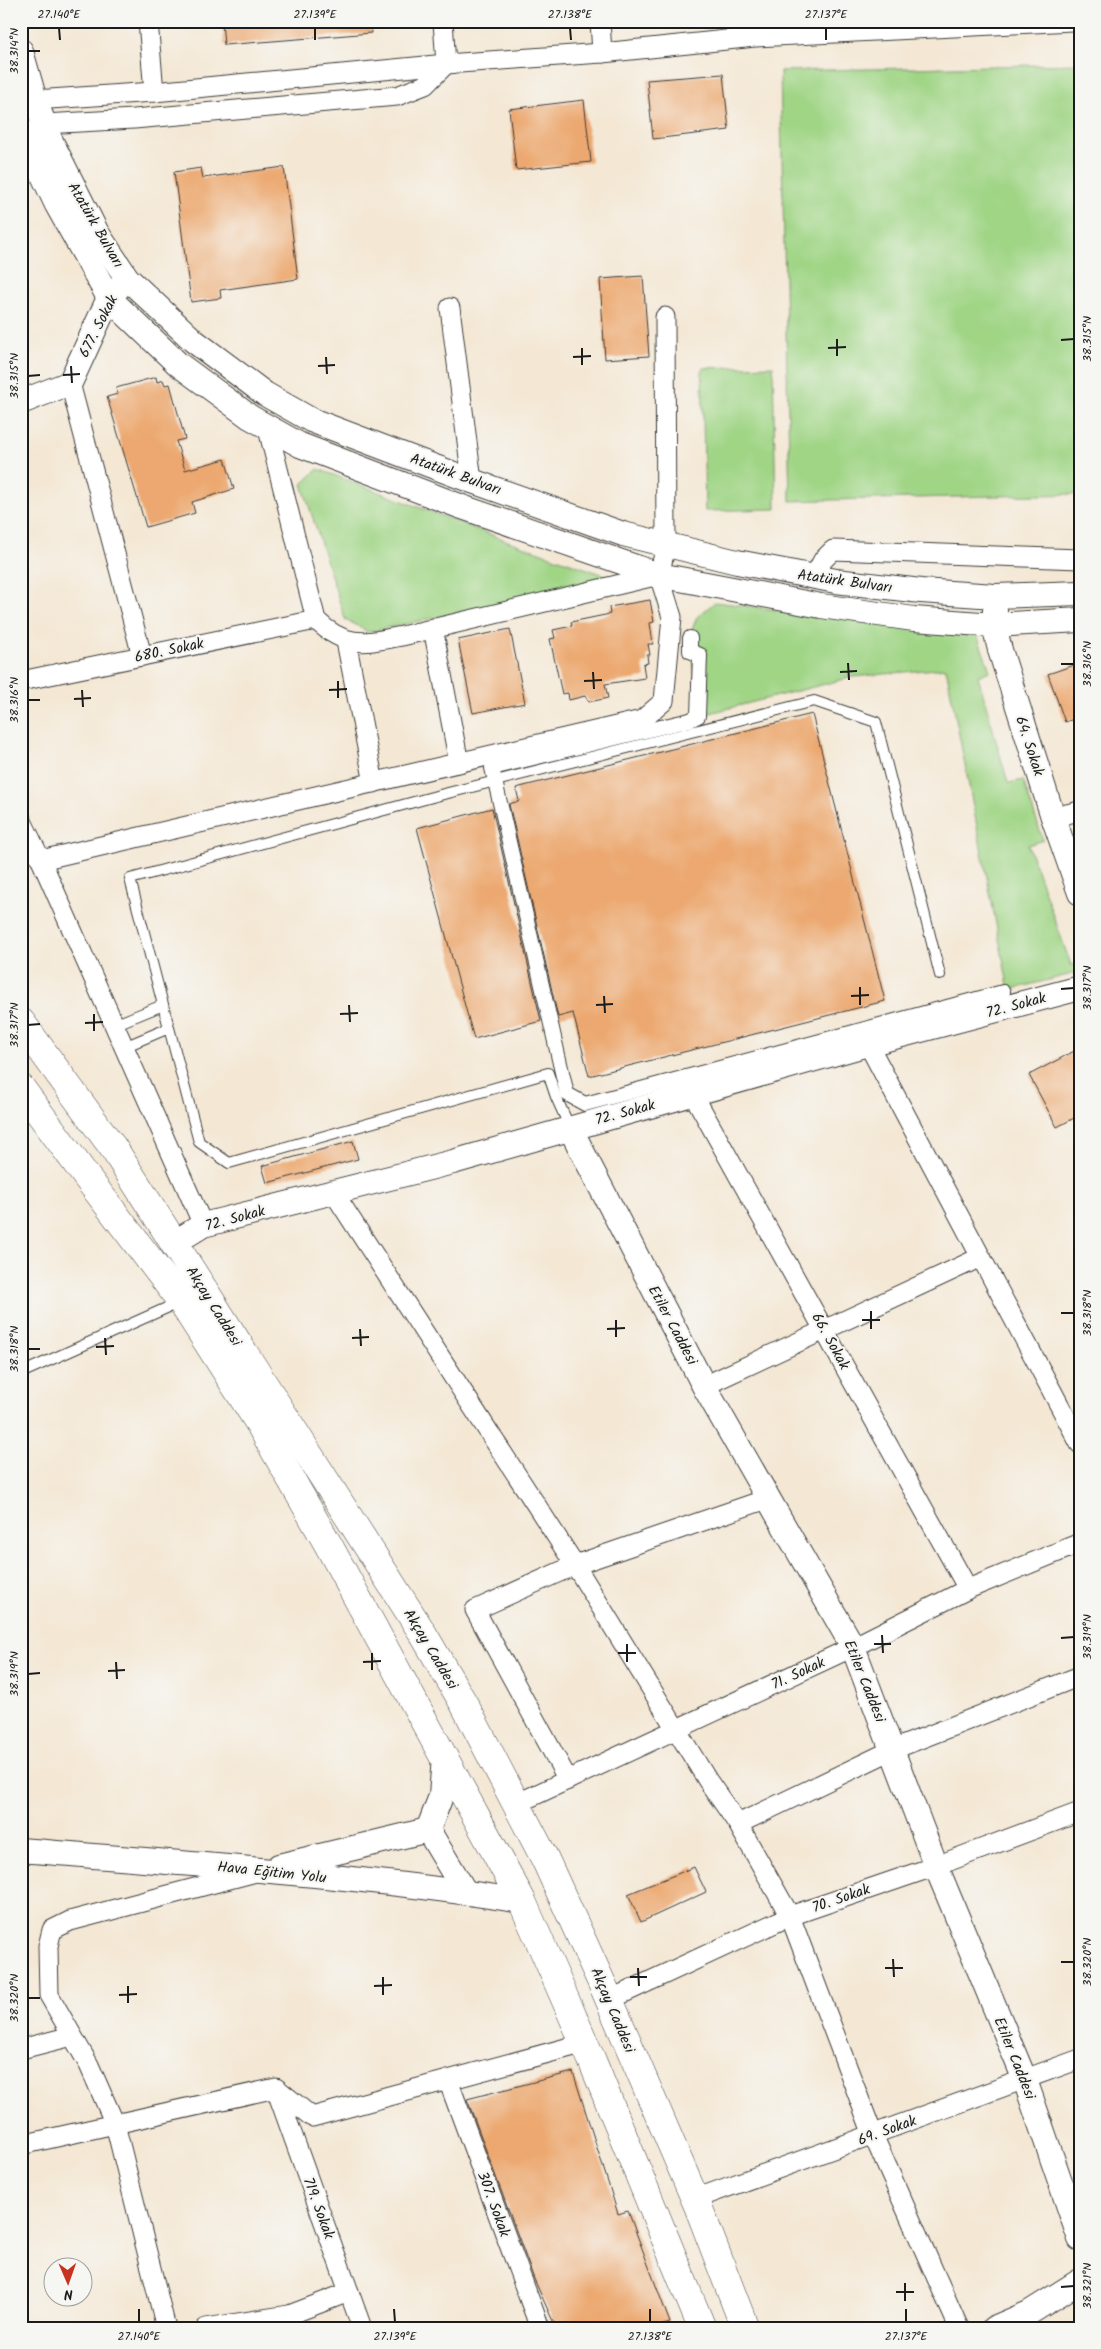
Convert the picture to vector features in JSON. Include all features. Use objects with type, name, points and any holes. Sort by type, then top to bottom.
[{"type":"highway","name":"Akçay Caddesi","points":[[21,1022],[109,1141],[422,1632],[464,1704],[545,1859],[609,2000],[694,2199],[745,2328]]},
{"type":"highway","name":"Akçay Caddesi","points":[[21,1088],[88,1180],[181,1301],[259,1423],[329,1546],[522,1902],[585,2043],[702,2328]]},
{"type":"street","points":[[148,21],[154,92]]},
{"type":"street","points":[[44,124],[143,118],[397,96],[425,85],[446,64],[443,21]]},
{"type":"street","points":[[600,21],[602,53]]},
{"type":"street","points":[[35,100],[154,92],[446,64],[602,53],[754,29],[1072,21]]},
{"type":"street","name":"Atatürk Bulvarı","points":[[21,51],[44,124],[98,233],[127,278],[194,341],[265,394],[311,420],[472,481],[623,534],[666,546],[814,577],[921,591],[995,596],[1080,593]]},
{"type":"street","name":"Atatürk Bulvarı","points":[[21,129],[57,204],[109,298],[178,364],[268,429],[300,445],[462,507],[659,575],[821,606],[914,619],[994,625],[1080,620]]},
{"type":"street","name":"677. Sokak","points":[[70,382],[109,298],[127,278]]},
{"type":"street","points":[[450,308],[472,481]]},
{"type":"street","points":[[41,860],[642,720],[664,701],[672,617],[659,575],[666,546],[665,317]]},
{"type":"street","points":[[21,402],[70,382],[142,656]]},
{"type":"street","points":[[268,429],[316,620],[329,632],[346,641],[366,642],[433,628],[659,575]]},
{"type":"street","points":[[814,577],[823,560],[833,550],[1080,559]]},
{"type":"street","name":"64. Sokak","points":[[995,596],[994,625],[1053,817],[1080,893]]},
{"type":"street","name":"680. Sokak","points":[[21,681],[316,620]]},
{"type":"street","points":[[433,628],[459,763]]},
{"type":"street","points":[[690,638],[690,651],[700,654],[698,716],[690,720],[492,768],[567,1094],[585,1104],[1003,992]]},
{"type":"street","points":[[346,641],[374,783]]},
{"type":"street","points":[[1053,817],[1080,810]]},
{"type":"street","points":[[21,819],[204,1225]]},
{"type":"street","name":"72. Sokak","points":[[174,1243],[204,1225],[453,1162],[868,1044],[1080,988]]},
{"type":"street","points":[[868,1044],[1080,1444]]},
{"type":"street","name":"66. Sokak","points":[[693,1094],[968,1589]]},
{"type":"street","name":"Etiler Caddesi","points":[[570,1128],[704,1386],[853,1647],[936,1866],[1025,2080],[1080,2239]]},
{"type":"street","points":[[334,1193],[575,1565],[678,1729],[708,1781],[738,1824],[790,1916],[873,2135],[959,2328]]},
{"type":"street","points":[[704,1386],[981,1257]]},
{"type":"street","points":[[568,1780],[475,1610],[575,1565],[768,1499]]},
{"type":"street","name":"71. Sokak","points":[[516,1804],[853,1647],[968,1589],[1080,1543]]},
{"type":"street","points":[[738,1824],[892,1750],[1080,1676]]},
{"type":"street","points":[[428,1830],[442,1796],[444,1757]]},
{"type":"street","name":"70. Sokak","points":[[609,2000],[790,1916],[936,1866],[1080,1812]]},
{"type":"street","points":[[166,2328],[115,2124],[89,2065],[49,1995],[48,1946],[52,1930],[70,1922],[262,1870],[428,1830]]},
{"type":"street","points":[[428,1830],[465,1892]]},
{"type":"street","name":"Hava Eğitim Yolu","points":[[21,1850],[262,1870],[465,1892],[522,1902]]},
{"type":"street","points":[[21,2049],[72,2036]]},
{"type":"street","points":[[21,2144],[276,2088],[312,2117],[585,2043]]},
{"type":"street","name":"69. Sokak","points":[[694,2199],[1080,2059]]},
{"type":"street","name":"307. Sokak","points":[[448,2080],[540,2328]]},
{"type":"street","name":"719. Sokak","points":[[276,2088],[362,2328]]},
{"type":"street","points":[[994,2328],[1028,2313],[1080,2281]]},
{"type":"street","points":[[206,2328],[289,2314],[349,2292]]},
{"type":"lane","points":[[570,1128],[548,1073],[229,1162],[199,1142],[130,879],[495,781],[814,701],[876,722],[940,975]]},
{"type":"lane","points":[[114,1025],[163,1005]]},
{"type":"lane","points":[[124,1047],[169,1028]]},
{"type":"lane","points":[[21,1373],[181,1301]]},
{"type":"green space","points":[[1080,64],[1080,494],[790,501],[780,71]]},
{"type":"green space","points":[[773,366],[776,509],[705,511],[702,368]]},
{"type":"green space","points":[[318,469],[508,541],[610,577],[527,598],[368,632],[345,619],[302,484]]},
{"type":"green space","points":[[715,602],[977,635],[990,671],[978,676],[1008,783],[1023,780],[1043,840],[1028,845],[1071,965],[1080,964],[1080,972],[1009,990],[946,668],[853,677],[698,716],[691,632],[697,617]]},
{"type":"building","points":[[222,21],[371,21],[371,33],[224,45]]},
{"type":"building","points":[[723,74],[729,130],[653,139],[647,80]]},
{"type":"building","points":[[584,100],[591,162],[516,170],[509,109]]},
{"type":"building","points":[[284,167],[298,279],[220,290],[221,298],[191,302],[174,172],[201,168],[203,178]]},
{"type":"building","points":[[643,276],[649,356],[605,359],[600,279]]},
{"type":"building","points":[[156,377],[157,382],[163,380],[165,385],[170,384],[185,439],[176,441],[185,470],[225,459],[234,489],[192,502],[195,513],[146,527],[107,397],[118,394],[116,388]]},
{"type":"building","points":[[650,600],[654,622],[650,623],[653,644],[648,644],[650,655],[647,655],[648,663],[643,664],[645,678],[605,684],[608,698],[589,702],[585,696],[569,700],[568,693],[562,694],[550,639],[555,638],[553,630],[572,626],[571,622],[610,614],[609,607]]},
{"type":"building","points":[[510,629],[525,703],[473,713],[458,640]]},
{"type":"building","points":[[1080,663],[1080,717],[1065,722],[1048,674]]},
{"type":"building","points":[[812,714],[885,1001],[589,1076],[573,1013],[558,1017],[509,804],[519,801],[516,788]]},
{"type":"building","points":[[492,808],[541,1021],[474,1039],[417,828]]},
{"type":"building","points":[[1080,1048],[1080,1115],[1057,1127],[1029,1075]]},
{"type":"building","points":[[353,1141],[358,1159],[267,1183],[262,1166]]},
{"type":"building","points":[[694,1867],[706,1892],[641,1922],[628,1894]]},
{"type":"building","points":[[573,2072],[618,2214],[628,2211],[670,2323],[653,2328],[556,2328],[534,2279],[467,2099]]}]
